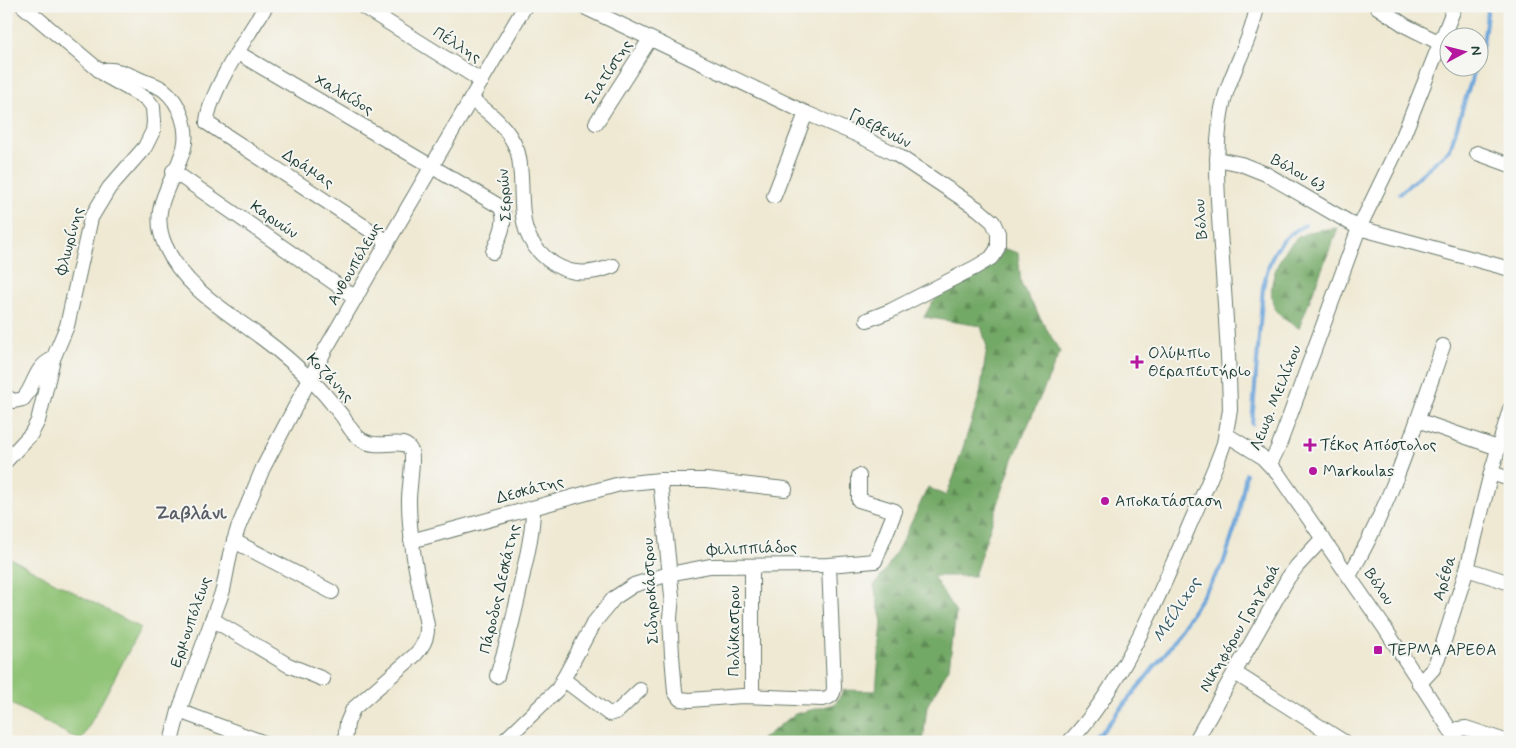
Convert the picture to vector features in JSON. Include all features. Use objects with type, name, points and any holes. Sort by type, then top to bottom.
[{"type":"street","name":"Φλωρίνης","points":[[6,461],[28,438],[37,425],[53,359],[67,326],[91,218],[109,188],[145,147],[154,128],[154,112],[149,101],[136,92],[114,82],[23,6]]},
{"type":"street","points":[[238,53],[266,6]]},
{"type":"street","name":"Πέλλης","points":[[362,6],[482,81]]},
{"type":"street","name":"Ανθουπόλεως","points":[[310,379],[525,6]]},
{"type":"street","name":"Γρεβενών","points":[[582,6],[897,155],[993,222],[998,233],[996,251],[985,262],[890,311],[867,320]]},
{"type":"street","name":"Βόλου","points":[[1226,435],[1230,416],[1230,398],[1217,190],[1217,160],[1223,104],[1253,24],[1257,6]]},
{"type":"street","points":[[1376,6],[1406,26],[1438,42]]},
{"type":"street","name":"Λεωφ. Μειλίχου","points":[[1446,28],[1455,6]]},
{"type":"street","name":"Σιατίστης","points":[[596,123],[650,39]]},
{"type":"street","name":"Λεωφ. Μειλίχου","points":[[1069,742],[1079,732],[1106,692],[1139,637],[1220,457],[1226,435],[1257,452],[1270,464],[1278,448],[1359,228],[1402,139],[1438,48]]},
{"type":"street","name":"Δράμας","points":[[238,53],[214,97],[207,117],[208,124],[388,242]]},
{"type":"street","name":"Χαλκίδος","points":[[238,53],[432,166]]},
{"type":"street","name":"Κοζάνης","points":[[100,70],[113,70],[165,91],[175,102],[182,117],[185,136],[183,150],[163,196],[160,214],[164,242],[176,264],[188,280],[204,296],[274,347],[310,379],[333,405],[357,437],[371,444],[403,444],[411,450],[409,493],[411,540],[427,625],[427,637],[415,655],[354,709],[347,723],[345,742]]},
{"type":"street","name":"Σερρών","points":[[472,99],[495,118],[512,139],[517,149],[520,163],[524,226],[533,244],[552,263],[574,272],[588,273],[613,266]]},
{"type":"street","points":[[774,196],[806,113]]},
{"type":"street","points":[[1476,153],[1510,165]]},
{"type":"street","name":"Βόλου 63","points":[[1217,160],[1241,164],[1266,174],[1359,228],[1510,269]]},
{"type":"street","points":[[432,166],[501,208],[503,226],[493,252]]},
{"type":"street","name":"Καρυών","points":[[173,171],[356,298]]},
{"type":"street","points":[[1349,576],[1369,542],[1378,520],[1417,420],[1443,346]]},
{"type":"street","points":[[6,397],[14,401],[23,399],[40,368],[53,359]]},
{"type":"street","name":"Ερμουπόλεως","points":[[171,742],[179,711],[223,590],[234,541],[255,485],[310,379]]},
{"type":"street","name":"Αρέθα","points":[[1419,684],[1436,665],[1466,569],[1490,473],[1510,409]]},
{"type":"street","points":[[1417,420],[1498,448]]},
{"type":"street","name":"Βόλου","points":[[1270,464],[1324,538],[1384,627],[1419,684]]},
{"type":"street","points":[[1490,473],[1510,479]]},
{"type":"street","name":"Φιλιππιάδος","points":[[503,742],[558,689],[593,624],[614,598],[634,585],[669,574],[710,566],[828,564],[876,561],[895,511],[859,500],[859,476]]},
{"type":"street","name":"Δεσκάτης","points":[[411,540],[612,486],[660,480],[716,480],[785,489]]},
{"type":"street","name":"Σιδηροκάστρου","points":[[660,480],[672,596],[670,618],[675,692],[680,699],[690,700],[752,696]]},
{"type":"street","name":"Πάροδος Δεσκάτης","points":[[497,676],[520,593],[532,529],[533,508]]},
{"type":"street","name":"Νικηφόρου Γρηγορά","points":[[1195,742],[1288,578],[1324,538]]},
{"type":"street","points":[[234,541],[332,592]]},
{"type":"street","points":[[752,696],[826,698],[832,695],[834,687],[828,564]]},
{"type":"street","name":"Πολύκαστρου","points":[[752,566],[752,696]]},
{"type":"street","points":[[1466,569],[1510,584]]},
{"type":"street","points":[[212,619],[288,665],[323,680]]},
{"type":"street","points":[[1235,673],[1344,742]]},
{"type":"street","points":[[563,680],[609,714],[618,711],[640,690]]},
{"type":"street","points":[[1419,684],[1455,737]]},
{"type":"street","points":[[179,711],[262,742]]},
{"type":"street","points":[[1455,737],[1458,729],[1466,728],[1508,742]]},
{"type":"green space","points":[[1338,228],[1299,328],[1279,314],[1273,303],[1271,293],[1275,271],[1286,250],[1300,236],[1314,231]]},
{"type":"green space","points":[[1005,249],[1018,253],[1021,284],[1060,352],[1013,459],[974,576],[933,576],[956,613],[949,668],[927,706],[923,742],[758,742],[795,714],[835,704],[844,690],[876,691],[882,622],[874,586],[897,550],[928,487],[946,496],[980,394],[987,347],[981,326],[924,317],[933,301],[944,290],[995,263]]},
{"type":"green space","points":[[6,556],[141,628],[81,741],[6,701]]},
{"type":"waterway","name":"Μείλιχος","points":[[1485,28],[1488,6]]},
{"type":"waterway","name":"Μείλιχος","points":[[1399,194],[1450,149],[1472,78]]},
{"type":"waterway","name":"Μείλιχος","points":[[1252,424],[1263,287],[1268,266],[1281,243],[1305,225]]},
{"type":"waterway","name":"Μείλιχος","points":[[1094,742],[1167,651],[1223,564],[1237,522],[1246,474]]},
{"type":"place","name":"Ολύμπιο Θεραπευτήριο","points":[[1137,362]]},
{"type":"place","name":"Τέκος Απόστολος","points":[[1310,445]]},
{"type":"place","name":"Markoulas","points":[[1313,471]]},
{"type":"place","name":"Αποκατάσταση","points":[[1105,501]]},
{"type":"place","name":"ΤΕΡΜΑ ΑΡΕΘΑ","points":[[1378,650]]},
{"type":"district","name":"Ζαβλάνι","points":[[191,514]]}]
